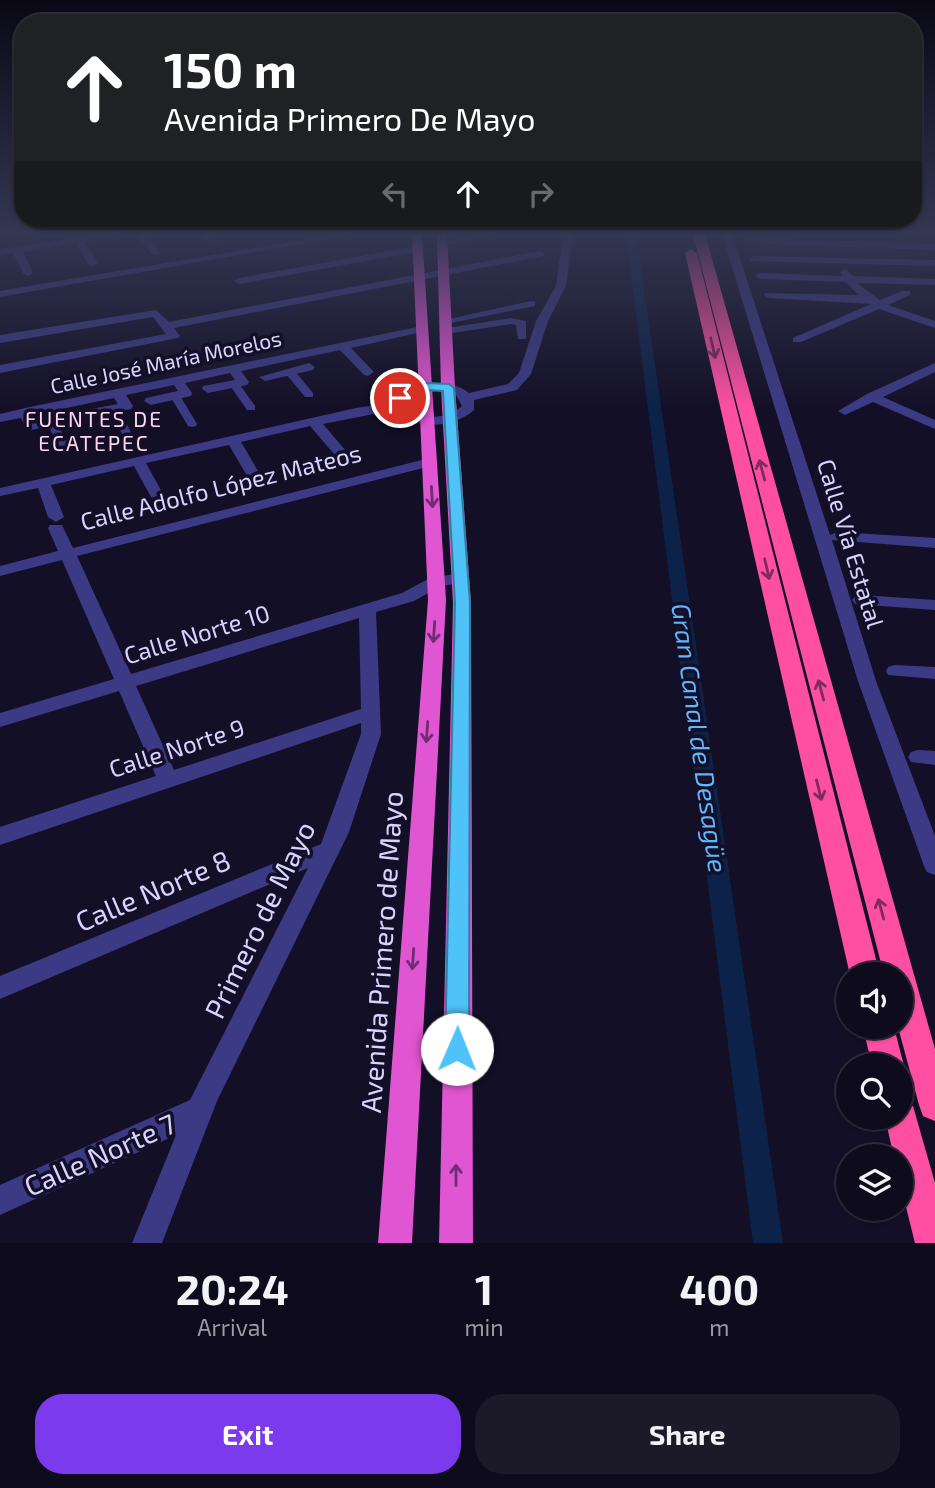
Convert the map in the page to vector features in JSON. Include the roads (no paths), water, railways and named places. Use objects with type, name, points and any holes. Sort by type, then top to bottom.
[{"type":"highway","points":[[420,292],[437,591]]},
{"type":"highway","points":[[443,292],[462,603],[456,1243]]},
{"type":"highway","points":[[700,292],[862,962]]},
{"type":"highway","points":[[715,292],[895,962]]},
{"type":"highway","name":"Avenida Primero de Mayo","points":[[395,1243],[437,591]]},
{"type":"highway","points":[[913,1026],[935,1105]]},
{"type":"highway","points":[[904,1130],[933,1243]]},
{"type":"street","points":[[166,326],[342,292]]},
{"type":"street","points":[[397,406],[400,398],[410,391],[425,387],[449,388],[468,397],[512,387],[525,374],[542,321],[558,292]]},
{"type":"street","name":"Calle Vía Estatal","points":[[746,292],[867,681],[935,866]]},
{"type":"street","points":[[864,292],[874,300],[933,323]]},
{"type":"street","points":[[769,295],[874,300],[906,293]]},
{"type":"street","points":[[797,340],[874,300]]},
{"type":"street","points":[[446,326],[531,304]]},
{"type":"street","points":[[0,340],[156,313],[174,336],[0,369]]},
{"type":"street","points":[[446,326],[511,321],[522,323],[522,337]]},
{"type":"street","points":[[910,331],[933,323]]},
{"type":"street","name":"Calle José María Morelos","points":[[0,418],[422,328]]},
{"type":"street","points":[[342,345],[368,372]]},
{"type":"street","points":[[268,361],[278,374],[309,395]]},
{"type":"street","points":[[278,374],[309,367]]},
{"type":"street","points":[[845,411],[935,367]]},
{"type":"street","points":[[208,389],[243,382],[233,369]]},
{"type":"street","points":[[151,401],[186,393],[177,380]]},
{"type":"street","points":[[234,384],[251,408]]},
{"type":"street","points":[[96,412],[126,406],[118,393]]},
{"type":"street","points":[[175,396],[192,424]]},
{"type":"street","points":[[0,492],[397,406],[412,417],[426,420],[452,418],[466,411],[469,407],[468,397]]},
{"type":"street","points":[[872,397],[929,422],[935,412]]},
{"type":"street","points":[[114,409],[128,436]]},
{"type":"street","points":[[26,412],[31,426],[73,417]]},
{"type":"street","points":[[52,421],[65,452]]},
{"type":"street","points":[[314,422],[340,451]]},
{"type":"street","points":[[233,440],[251,471]]},
{"type":"street","points":[[138,461],[156,494]]},
{"type":"street","name":"Calle Adolfo López Mateos","points":[[0,571],[430,462]]},
{"type":"street","points":[[43,482],[67,554]]},
{"type":"street","points":[[837,537],[935,543]]},
{"type":"street","name":"Calle Adolfo López Mateos","points":[[67,554],[168,779]]},
{"type":"street","name":"Calle Norte 10","points":[[0,720],[408,597],[437,591],[461,578]]},
{"type":"street","name":"Calle Norte 10","points":[[437,591],[462,603]]},
{"type":"street","points":[[861,600],[935,605]]},
{"type":"street","name":"Primero de Mayo","points":[[147,1243],[200,1110],[338,832],[371,734],[367,610]]},
{"type":"street","points":[[895,671],[935,673]]},
{"type":"street","name":"Calle Norte 9","points":[[0,836],[370,713]]},
{"type":"street","name":"Calle Norte 8","points":[[0,988],[330,850]]},
{"type":"street","name":"Calle Norte 7","points":[[0,1200],[200,1110]]},
{"type":"waterway","name":"Gran Canal de Desagüe","points":[[639,292],[768,1243]]},
{"type":"district","name":"FUENTES DE ECATEPEC","points":[[94,432]]}]
